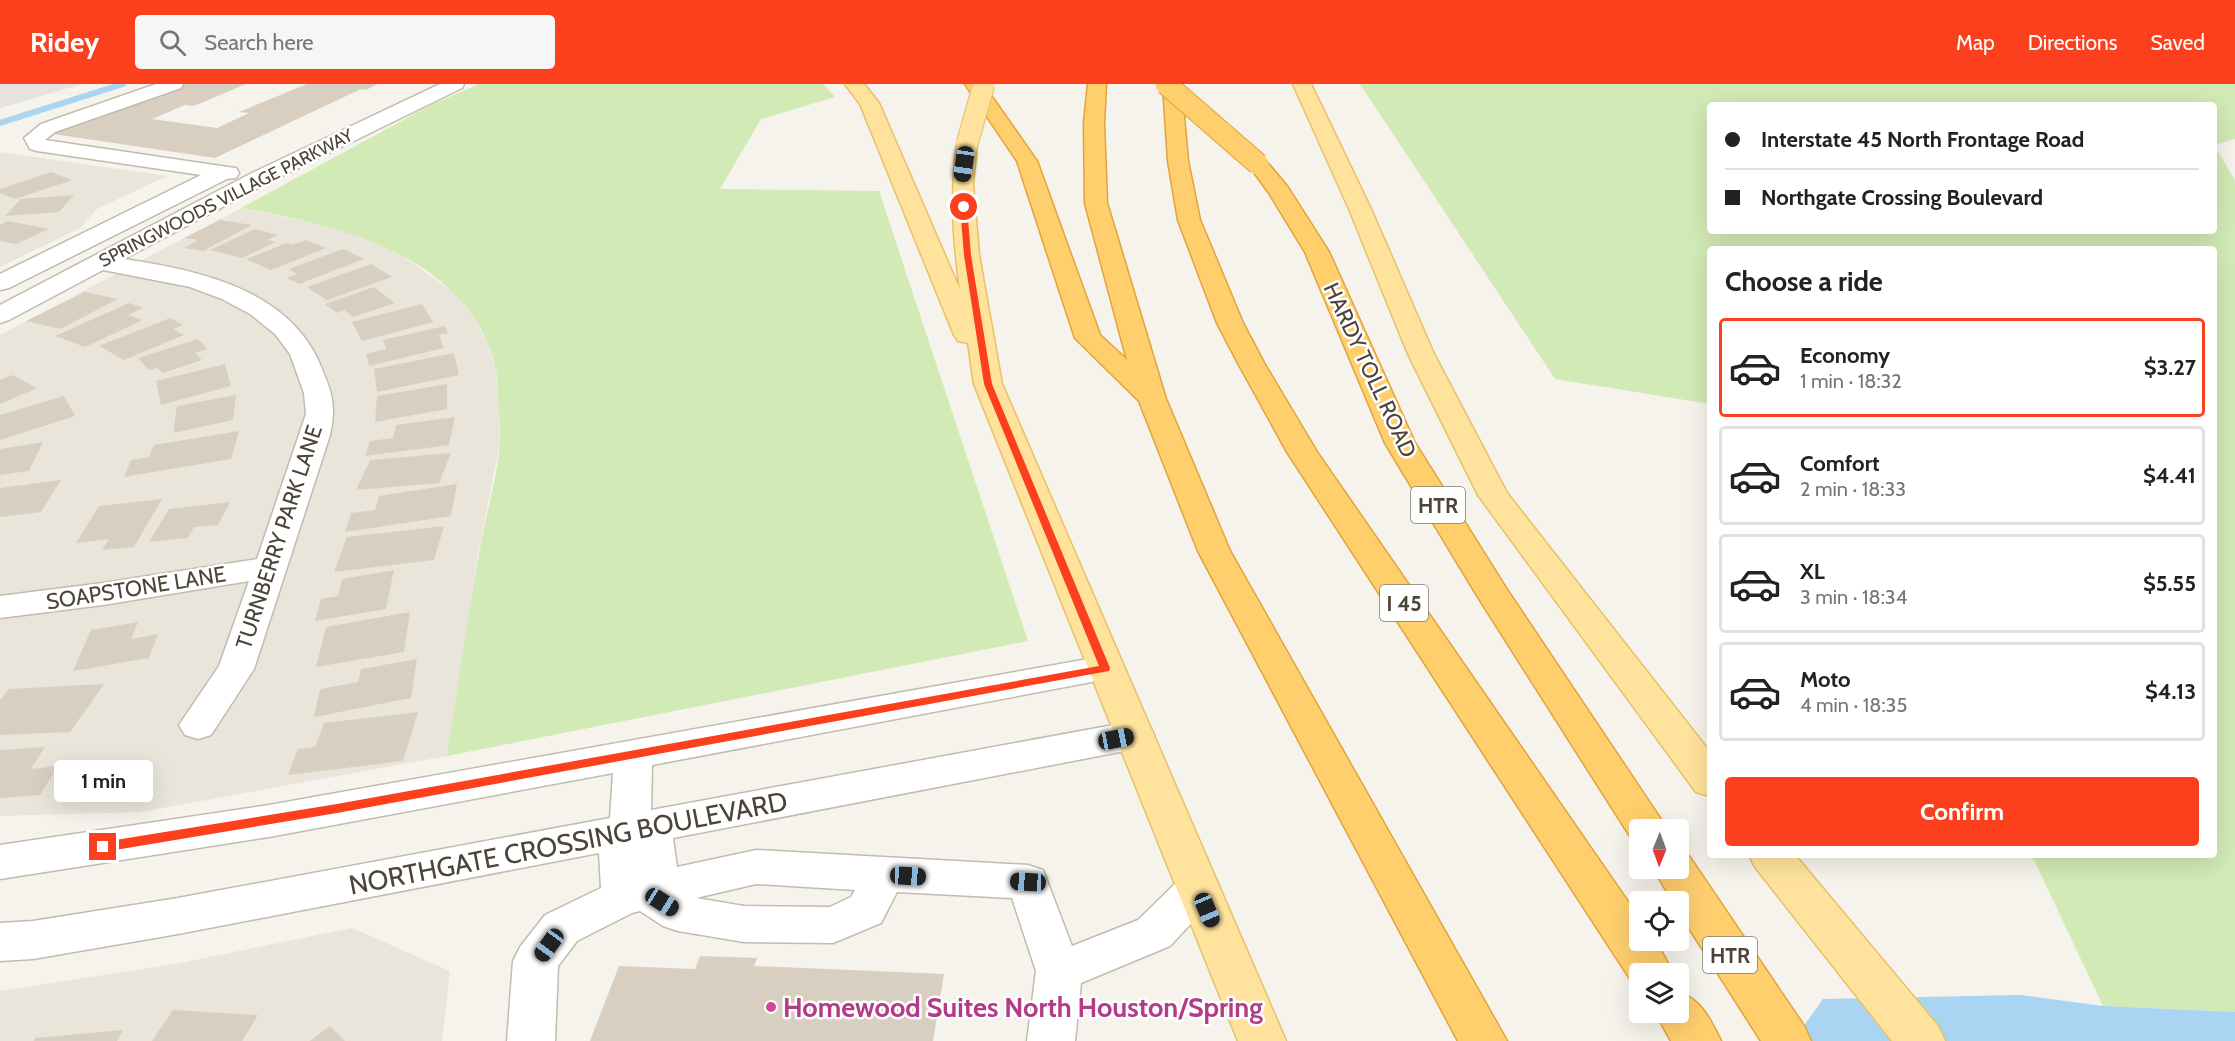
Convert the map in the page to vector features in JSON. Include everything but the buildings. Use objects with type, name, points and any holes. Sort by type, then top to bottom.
[{"type":"highway","points":[[974,84],[1027,161],[1088,338],[1152,399]]},
{"type":"highway","points":[[1097,84],[1094,123],[1096,203],[1152,399],[1214,551],[1483,1041]]},
{"type":"highway","name":"HARDY TOLL ROAD","points":[[1167,84],[1258,164],[1279,192],[1317,252],[1400,443],[1493,594],[1641,819]]},
{"type":"highway","name":"I 45","points":[[1172,84],[1178,161],[1189,220],[1230,323],[1251,363],[1302,452],[1645,963]]},
{"type":"highway","name":"HTR","points":[[1681,879],[1787,1041]]},
{"type":"highway","points":[[1685,1023],[1697,1041]]},
{"type":"main road","points":[[854,84],[868,103],[988,384],[1262,1041]]},
{"type":"main road","points":[[984,84],[967,144],[962,184],[966,243],[988,384]]},
{"type":"main road","points":[[1302,84],[1360,209],[1421,354],[1493,495],[1707,777]]},
{"type":"main road","points":[[1772,858],[1921,1041]]},
{"type":"street","points":[[174,84],[48,128],[34,138],[37,145],[242,171]]},
{"type":"street","name":"SPRINGWOODS VILLAGE PARKWAY","points":[[0,283],[242,171],[455,84]]},
{"type":"street","name":"SPRINGWOODS VILLAGE PARKWAY","points":[[0,315],[101,263],[242,171]]},
{"type":"street","name":"TURNBERRY PARK LANE","points":[[101,263],[174,274],[216,288],[263,309],[295,340],[312,370],[321,407],[315,435],[236,669],[198,725]]},
{"type":"street","name":"SOAPSTONE LANE","points":[[0,607],[103,594],[272,567]]},
{"type":"street","points":[[0,862],[269,820],[1105,668]]},
{"type":"street","name":"NORTHGATE CROSSING BOULEVARD","points":[[0,942],[33,940],[167,918],[1135,735]]},
{"type":"street","points":[[633,755],[633,831],[642,893]]},
{"type":"street","points":[[531,1041],[536,961],[561,928],[642,893],[756,867],[1028,882],[1059,971],[1051,1041]]},
{"type":"street","points":[[642,893],[678,913],[744,924],[833,925],[866,910],[884,874]]},
{"type":"street","points":[[1059,971],[1154,933],[1198,888]]},
{"type":"shaded area","points":[[0,84],[82,84],[0,108]]},
{"type":"shaded area","points":[[0,152],[167,176],[97,209],[80,228],[0,267]]},
{"type":"shaded area","points":[[241,208],[325,225],[398,253],[452,291],[472,314],[487,342],[496,371],[500,442],[478,555],[447,756],[141,812],[0,816],[0,335]]},
{"type":"shaded area","points":[[352,928],[450,971],[442,1041],[0,1041],[0,991],[175,964]]},
{"type":"green space","points":[[479,84],[823,84],[835,97],[761,119],[720,189],[879,191],[1028,641],[447,756],[462,655],[500,443],[496,370],[482,331],[460,299],[430,273],[396,253],[358,236],[318,224],[241,208],[429,106]]},
{"type":"green space","points":[[1360,84],[2235,84],[2235,139],[2217,144],[2217,102],[1707,102],[1707,234],[2217,234],[2217,150],[2235,180],[2235,1012],[2103,1006],[2032,858],[2217,858],[2217,246],[1707,246],[1707,404],[1555,379]]},
{"type":"water","points":[[2020,995],[2103,1006],[2235,1012],[2235,1041],[1793,1041],[1823,999]]},
{"type":"waterway","points":[[0,123],[123,84]]},
{"type":"place","name":"Homewood Suites North Houston/Spring","points":[[771,1007]]},
{"type":"route","points":[[103,847],[337,808],[1105,668],[988,384],[968,255],[964,207]]}]
